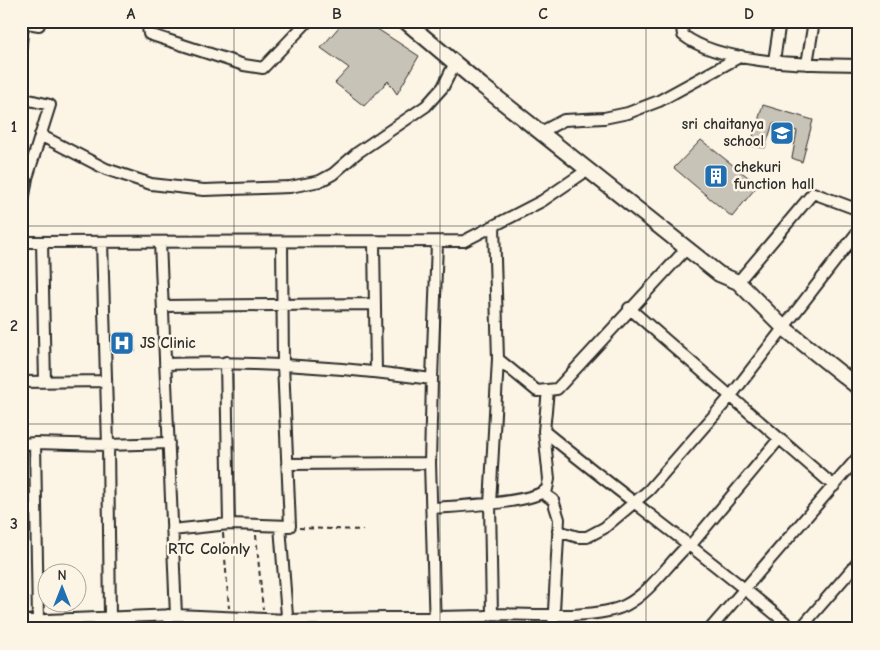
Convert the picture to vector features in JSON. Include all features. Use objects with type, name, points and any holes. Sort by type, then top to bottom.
[{"type":"main road","points":[[405,21],[719,274],[738,282],[784,328],[854,384]]},
{"type":"street","points":[[148,21],[149,34],[244,65],[263,68],[308,21]]},
{"type":"street","points":[[681,21],[683,35],[693,43],[706,48],[774,61],[859,65]]},
{"type":"street","points":[[774,61],[780,21]]},
{"type":"street","points":[[807,64],[814,21]]},
{"type":"street","points":[[21,22],[39,25]]},
{"type":"street","points":[[541,132],[564,120],[604,118],[628,113],[659,101],[741,56]]},
{"type":"street","points":[[40,135],[106,169],[151,184],[204,190],[290,187],[320,181],[333,174],[356,153],[426,106],[443,87],[455,63]]},
{"type":"street","points":[[21,98],[50,105],[28,178],[21,213]]},
{"type":"street","points":[[21,242],[437,243],[464,241],[542,201],[589,169]]},
{"type":"street","points":[[738,282],[813,193],[859,210]]},
{"type":"street","points":[[492,614],[490,504],[498,358],[494,226]]},
{"type":"street","points":[[558,531],[578,538],[587,537],[604,528],[649,490],[730,397],[859,230]]},
{"type":"street","points":[[42,242],[45,382]]},
{"type":"street","points":[[102,242],[108,445],[110,618]]},
{"type":"street","points":[[160,242],[172,530],[172,615],[169,629]]},
{"type":"street","points":[[172,530],[226,526],[290,526],[283,364],[282,242]]},
{"type":"street","points":[[374,243],[376,371]]},
{"type":"street","points":[[435,629],[433,508],[430,463],[437,243]]},
{"type":"street","points":[[498,358],[538,391],[557,389],[629,308],[687,248]]},
{"type":"street","points":[[163,306],[375,304]]},
{"type":"street","points":[[629,308],[834,486]]},
{"type":"street","points":[[165,364],[226,362],[283,364],[376,371],[432,379]]},
{"type":"street","points":[[226,362],[226,526]]},
{"type":"street","points":[[854,384],[859,369]]},
{"type":"street","points":[[21,382],[106,382]]},
{"type":"street","points":[[433,508],[490,504],[543,493],[547,489],[549,479],[544,431],[548,390]]},
{"type":"street","points":[[544,431],[633,503],[745,588],[792,629]]},
{"type":"street","points":[[21,621],[87,624],[110,618],[172,615],[288,624],[486,616],[492,614],[602,612],[627,605],[642,593],[684,548],[690,546],[779,439]]},
{"type":"street","points":[[35,443],[38,621]]},
{"type":"street","points":[[21,444],[108,445],[169,443]]},
{"type":"street","points":[[710,629],[859,456]]},
{"type":"street","points":[[287,464],[430,463]]},
{"type":"street","points":[[543,493],[553,500],[557,508],[558,531],[553,629]]},
{"type":"street","points":[[280,526],[288,624]]},
{"type":"street","points":[[800,629],[859,561]]},
{"type":"path","points":[[226,526],[230,615]]},
{"type":"path","points":[[297,528],[363,530]]},
{"type":"path","points":[[256,530],[263,612]]},
{"type":"building","points":[[344,21],[365,21],[419,56],[397,94],[388,81],[364,106],[335,83],[349,68],[321,48]]},
{"type":"building","points":[[21,29],[29,30],[26,57],[21,57]]},
{"type":"building","name":"sri chaitanya school","points":[[763,105],[813,120],[802,162],[792,158],[797,131],[773,123],[765,148],[750,146]]},
{"type":"building","name":"chekuri function hall","points":[[701,140],[758,185],[732,217],[674,168]]},
{"type":"building","points":[[134,334],[135,352],[112,352],[112,335]]},
{"type":"place","name":"sri chaitanya school","points":[[782,133]]},
{"type":"place","name":"chekuri function hall","points":[[716,176]]},
{"type":"place","name":"JS Clinic","points":[[122,343]]},
{"type":"district","name":"RTC Colonly","points":[[209,548]]}]
